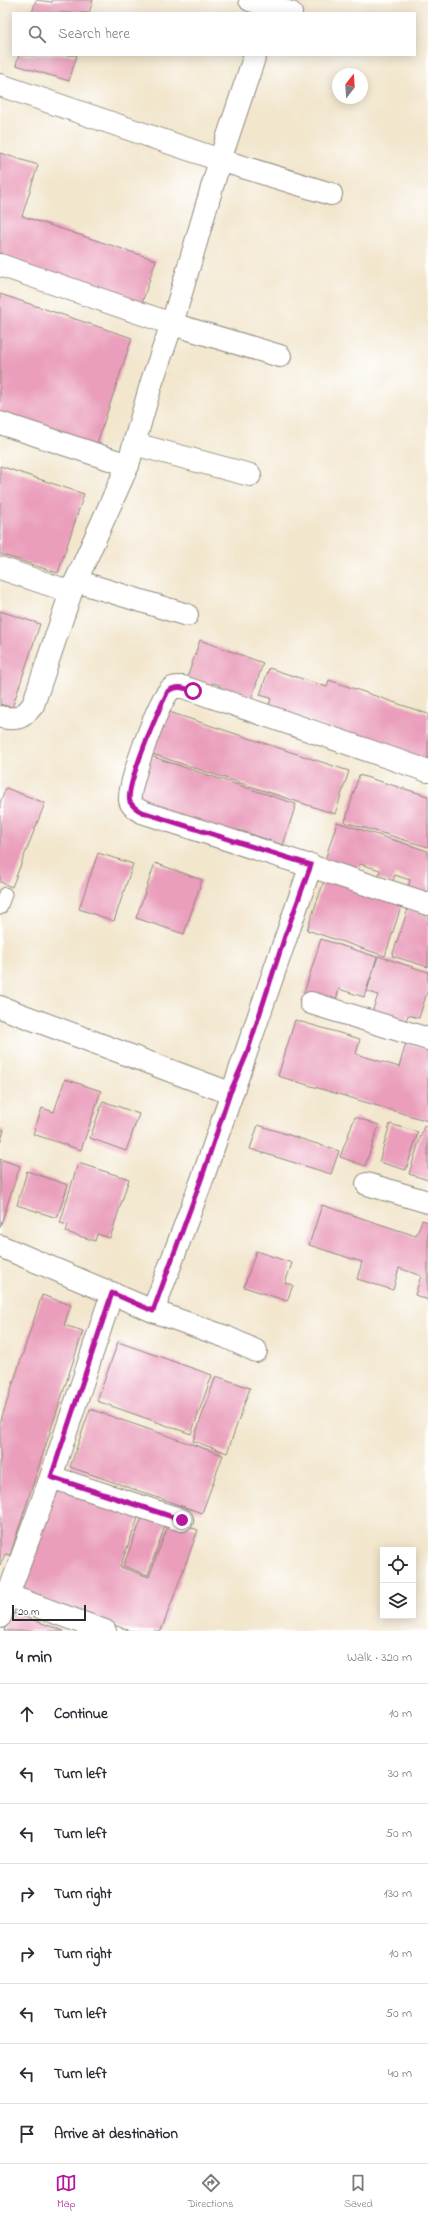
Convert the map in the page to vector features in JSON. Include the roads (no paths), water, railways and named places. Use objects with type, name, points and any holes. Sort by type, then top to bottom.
[{"type":"street","points":[[250,0],[276,8]]},
{"type":"street","points":[[0,717],[14,720],[26,715],[33,705],[73,587],[128,465],[152,381],[172,324],[220,160],[255,56]]},
{"type":"street","points":[[0,85],[220,160],[331,194]]},
{"type":"street","points":[[0,265],[172,324],[280,356]]},
{"type":"street","points":[[0,423],[128,465]]},
{"type":"street","points":[[134,444],[250,475]]},
{"type":"street","points":[[0,568],[187,615]]},
{"type":"street","points":[[428,771],[183,687],[174,687],[168,691],[138,762],[130,794],[130,802],[142,812],[311,865],[428,904]]},
{"type":"street","points":[[153,1311],[202,1177],[230,1093],[246,1056],[285,936],[311,865]]},
{"type":"street","points":[[311,1003],[428,1039]]},
{"type":"street","points":[[0,1007],[230,1093]]},
{"type":"street","points":[[367,1184],[428,1202]]},
{"type":"street","points":[[0,1246],[153,1311],[226,1337],[256,1351]]},
{"type":"street","points":[[0,1617],[51,1477],[112,1293]]},
{"type":"street","points":[[51,1477],[182,1520]]},
{"type":"street","points":[[7,1595],[105,1631]]},
{"type":"lane","points":[[0,908],[5,894]]}]
